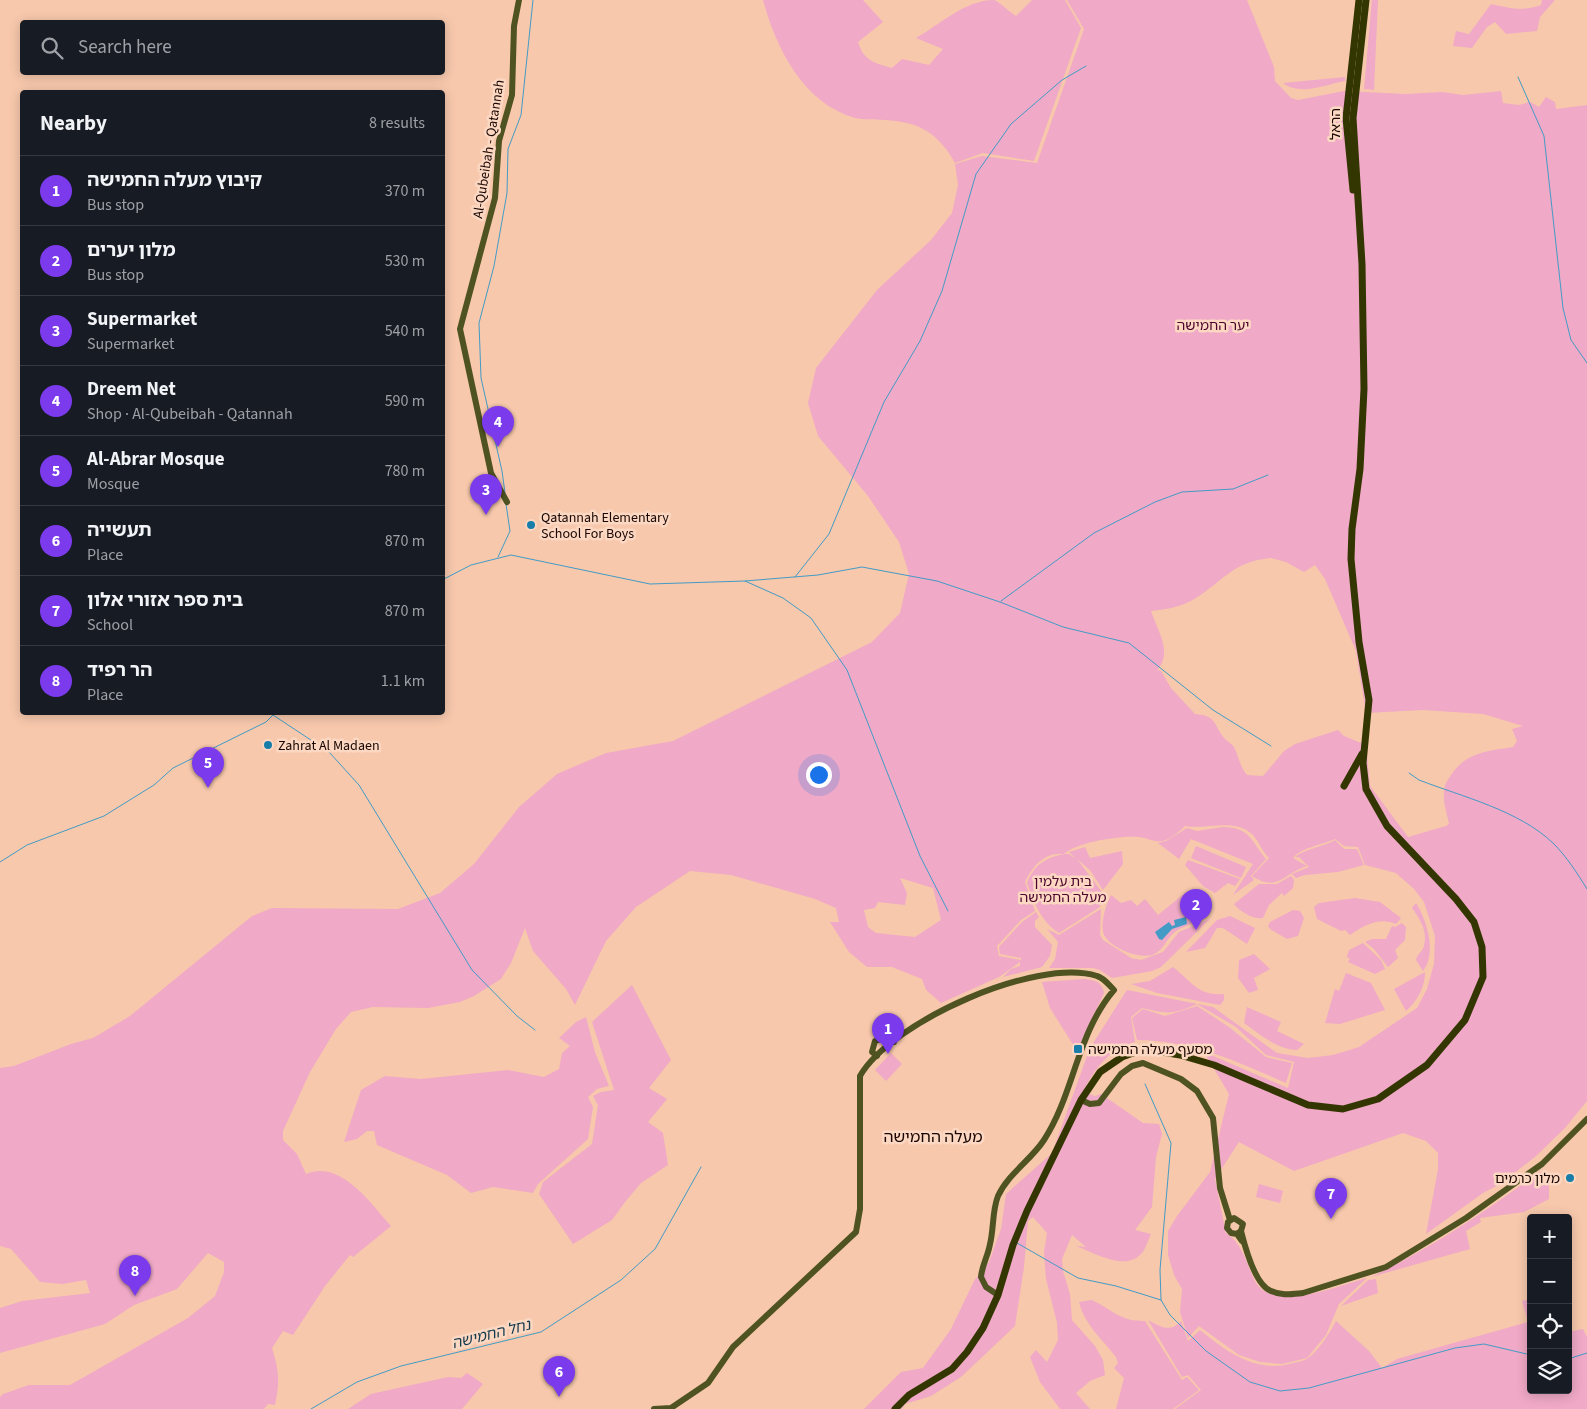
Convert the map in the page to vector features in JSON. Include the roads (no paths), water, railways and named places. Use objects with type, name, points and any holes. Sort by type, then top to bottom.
[{"type":"main road","name":"הראל","points":[[1359,0],[1346,118],[1361,247]]},
{"type":"main road","name":"הראל","points":[[895,1409],[909,1395],[952,1369],[983,1328],[998,1295],[1019,1230],[1081,1100],[1100,1072],[1122,1057],[1144,1049],[1180,1055],[1214,1065],[1308,1105],[1343,1109],[1378,1099],[1428,1065],[1465,1020],[1483,977],[1482,947],[1474,922],[1456,899],[1387,826],[1366,789],[1362,763],[1369,700],[1359,642],[1352,559],[1352,521],[1364,421],[1362,264],[1354,118],[1366,0]]},
{"type":"main road","points":[[1344,786],[1364,750]]},
{"type":"street","name":"Al-Qubeibah - Qatannah","points":[[506,502],[491,473],[460,329],[495,198],[499,141],[512,95],[514,26],[519,0]]},
{"type":"street","points":[[654,1409],[671,1408],[708,1383],[733,1347],[856,1232],[860,1209],[860,1076],[865,1067],[894,1042],[930,1017],[957,1003],[1023,978],[1043,975],[1093,975],[1104,980],[1114,990],[1085,1039],[1052,1127],[1037,1149],[1005,1184],[998,1196],[994,1210],[990,1246],[981,1277],[986,1287],[998,1295]]},
{"type":"street","points":[[877,1056],[872,1052],[875,1041],[881,1039],[894,1042]]},
{"type":"street","points":[[1081,1100],[1090,1104],[1099,1103],[1122,1074],[1132,1066],[1143,1063],[1181,1079],[1197,1090],[1213,1118],[1220,1188],[1230,1220],[1228,1230],[1239,1232]]},
{"type":"street","points":[[1225,1207],[1243,1224],[1239,1232],[1260,1282],[1270,1291],[1281,1294],[1302,1293],[1386,1267],[1504,1193],[1542,1164],[1587,1119]]},
{"type":"street","points":[[1230,1220],[1237,1218]]},
{"type":"water","points":[[1186,917],[1187,924],[1172,929],[1162,940],[1159,939],[1155,932],[1169,922],[1172,926],[1175,925],[1174,920]]},
{"type":"waterway","points":[[505,493],[502,471],[481,378],[479,323],[494,266],[507,193],[508,149],[521,115],[533,0]]},
{"type":"waterway","points":[[795,577],[829,534],[884,402],[920,341],[942,291],[976,174],[1011,124],[1062,80],[1086,66]]},
{"type":"waterway","points":[[1518,77],[1544,136],[1563,308],[1571,340],[1587,363]]},
{"type":"waterway","points":[[1001,601],[1094,533],[1155,502],[1182,492],[1233,489],[1268,475]]},
{"type":"waterway","points":[[498,557],[510,531],[506,504]]},
{"type":"waterway","points":[[445,578],[471,565],[511,555],[650,584],[745,581],[783,598],[811,618],[847,670],[920,856],[948,911]]},
{"type":"waterway","points":[[745,581],[818,575],[862,567],[937,581],[1000,602],[1063,627],[1129,643],[1213,710],[1271,746]]},
{"type":"waterway","points":[[273,715],[329,752],[359,785],[472,970],[517,1016],[535,1030]]},
{"type":"waterway","points":[[0,862],[27,845],[104,816],[154,785],[173,768],[266,722],[273,715]]},
{"type":"waterway","points":[[1409,773],[1419,780],[1507,813],[1539,832],[1563,854],[1587,889]]},
{"type":"waterway","points":[[1145,1084],[1171,1143],[1160,1270],[1161,1300],[1170,1315],[1206,1351],[1250,1382],[1280,1391],[1309,1388],[1455,1348],[1484,1344],[1527,1354]]},
{"type":"waterway","name":"נחל החמישה","points":[[311,1409],[357,1382],[401,1366],[541,1332],[621,1280],[655,1249],[701,1167]]},
{"type":"waterway","points":[[1017,1243],[1078,1278],[1116,1286],[1161,1300]]},
{"type":"waterway","points":[[1572,1358],[1587,1353]]},
{"type":"place","name":"Dreem Net","points":[[498,447]]},
{"type":"place","name":"Supermarket","points":[[486,515]]},
{"type":"place","name":"Qatannah Elementary School For Boys","points":[[531,525]]},
{"type":"place","name":"Zahrat Al Madaen","points":[[268,745]]},
{"type":"place","name":"Al-Abrar Mosque","points":[[208,788]]},
{"type":"place","name":"מלון יערים","points":[[1196,930]]},
{"type":"place","name":"מסעף מעלה החמישה","points":[[1078,1049]]},
{"type":"place","name":"קיבוץ מעלה החמישה","points":[[888,1054]]},
{"type":"place","name":"מלון כרמים","points":[[1570,1178]]},
{"type":"place","name":"בית ספר אזורי אלון","points":[[1331,1219]]},
{"type":"place","name":"הר רפיד","points":[[135,1296]]},
{"type":"place","name":"תעשייה","points":[[559,1397]]},
{"type":"district","name":"מעלה החמישה","points":[[933,1136]]},
{"type":"park label","name":"יער החמישה","points":[[1213,325]]},
{"type":"park label","name":"בית עלמין מעלה החמישה","points":[[1063,890]]}]
